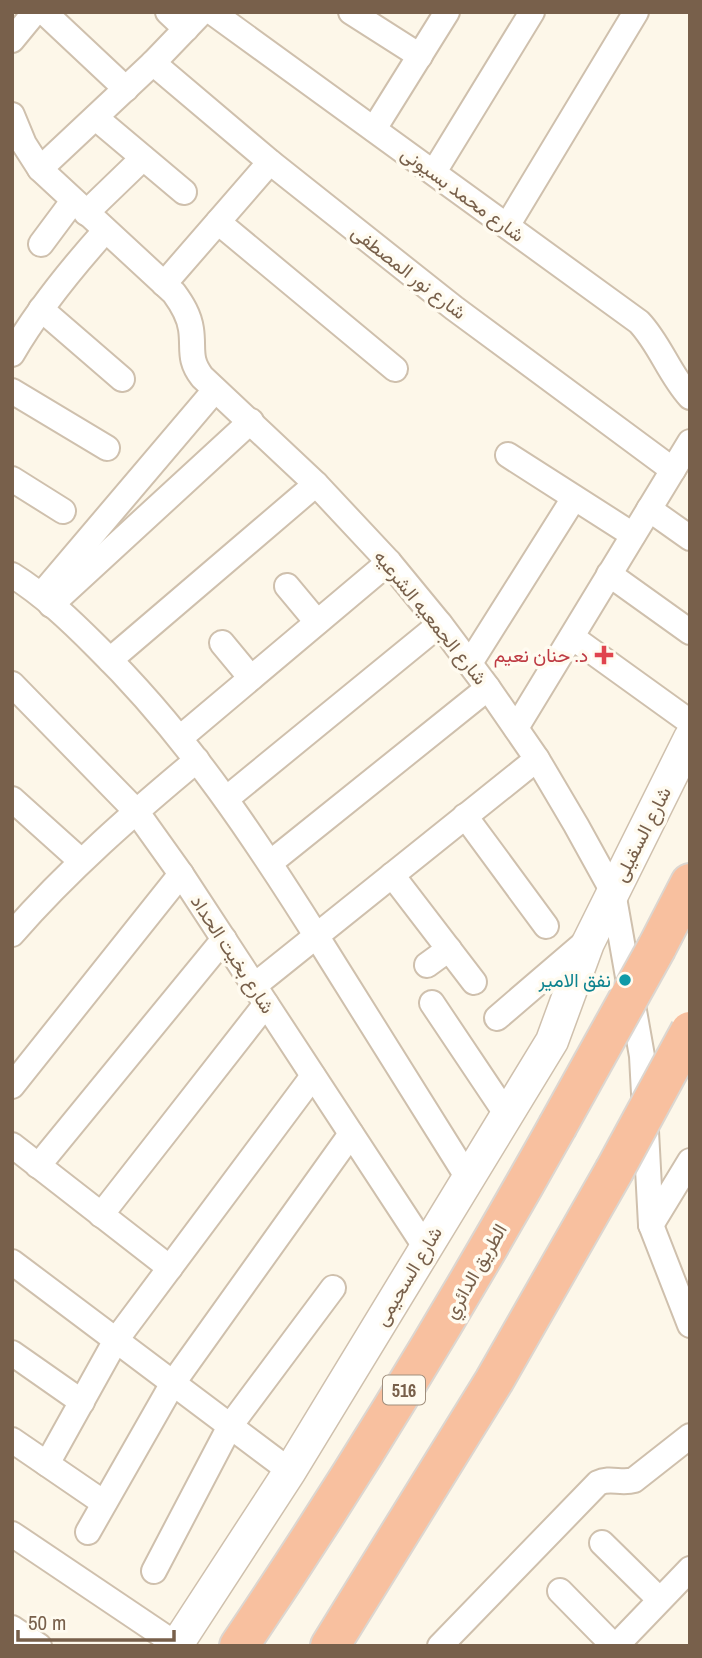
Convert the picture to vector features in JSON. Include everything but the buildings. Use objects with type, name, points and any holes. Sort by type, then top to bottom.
[{"type":"highway","name":"الطريق الدائري","points":[[239,1646],[408,1384],[498,1233],[690,883]]},
{"type":"highway","points":[[330,1646],[487,1393],[614,1171],[690,1031]]},
{"type":"street","points":[[12,40],[35,12]]},
{"type":"street","points":[[44,12],[126,89]]},
{"type":"street","name":"شارع محمد بسيونى","points":[[212,12],[639,322],[653,340],[674,379],[690,397]]},
{"type":"street","points":[[351,12],[420,55]]},
{"type":"street","points":[[374,129],[447,12]]},
{"type":"street","points":[[434,172],[532,12]]},
{"type":"street","points":[[507,226],[636,12]]},
{"type":"street","points":[[40,169],[153,63],[186,18]]},
{"type":"street","name":"شارع نور المصطفى","points":[[153,63],[270,162],[454,308],[673,470]]},
{"type":"street","name":"شارع الجمعيه الشرعيه","points":[[12,115],[18,154],[40,169],[174,293],[187,315],[191,329],[191,356],[195,368],[316,484],[389,562],[440,624],[537,759],[613,892],[642,1056],[651,1224],[690,1325]]},
{"type":"street","points":[[96,118],[184,192]]},
{"type":"street","points":[[41,244],[80,207],[143,158]]},
{"type":"street","points":[[164,284],[270,162]]},
{"type":"street","points":[[218,222],[395,369]]},
{"type":"street","points":[[12,354],[27,318],[105,231]]},
{"type":"street","points":[[27,318],[122,379]]},
{"type":"street","points":[[46,600],[215,390]]},
{"type":"street","points":[[12,391],[107,448]]},
{"type":"street","points":[[46,600],[251,421]]},
{"type":"street","points":[[516,728],[690,442]]},
{"type":"street","points":[[508,455],[633,535]]},
{"type":"street","points":[[12,479],[62,511]]},
{"type":"street","points":[[110,660],[316,484]]},
{"type":"street","points":[[470,663],[574,498]]},
{"type":"street","points":[[649,509],[690,538]]},
{"type":"street","points":[[180,738],[389,562]]},
{"type":"street","points":[[609,574],[690,632]]},
{"type":"street","points":[[14,580],[46,600],[110,660],[197,760],[270,863],[468,1178]]},
{"type":"street","points":[[287,586],[317,622]]},
{"type":"street","points":[[226,799],[440,624]]},
{"type":"street","points":[[572,637],[690,722]]},
{"type":"street","points":[[222,643],[251,678]]},
{"type":"street","name":"شارع بخيت الحداد","points":[[12,684],[136,811],[181,874],[426,1248]]},
{"type":"street","points":[[270,863],[488,688]]},
{"type":"street","name":"شارع السقيلى","points":[[613,892],[690,738]]},
{"type":"street","points":[[101,1215],[260,995],[317,936],[537,759]]},
{"type":"street","points":[[12,934],[20,909],[81,861],[197,760]]},
{"type":"street","points":[[12,799],[81,861]]},
{"type":"street","points":[[465,816],[546,926]]},
{"type":"street","points":[[12,1086],[181,874]]},
{"type":"street","points":[[392,875],[474,982]]},
{"type":"street","name":"شارع السحيمى","points":[[176,1645],[289,1471],[552,1041],[591,937],[613,892]]},
{"type":"street","points":[[496,1018],[591,937]]},
{"type":"street","points":[[38,1166],[224,939]]},
{"type":"street","points":[[427,965],[449,949]]},
{"type":"street","points":[[432,1003],[507,1115]]},
{"type":"street","points":[[47,1464],[116,1340],[313,1076]]},
{"type":"street","points":[[88,1532],[173,1383],[351,1134]]},
{"type":"street","points":[[12,1146],[170,1268]]},
{"type":"street","points":[[651,1224],[690,1161]]},
{"type":"street","points":[[12,1262],[289,1471]]},
{"type":"street","points":[[154,1571],[230,1426],[333,1288]]},
{"type":"street","points":[[12,1353],[82,1402]]},
{"type":"street","points":[[453,1641],[598,1483],[611,1479],[623,1482],[634,1480],[690,1436]]},
{"type":"street","points":[[12,1440],[104,1503]]},
{"type":"street","points":[[12,1534],[176,1645]]},
{"type":"street","points":[[602,1543],[659,1599]]},
{"type":"street","points":[[560,1591],[615,1646],[690,1569]]},
{"type":"street","points":[[12,1628],[39,1646]]},
{"type":"place","name":"د. حنان نعيم","points":[[604,655]]},
{"type":"place","name":"نفق الامير","points":[[625,980]]}]
